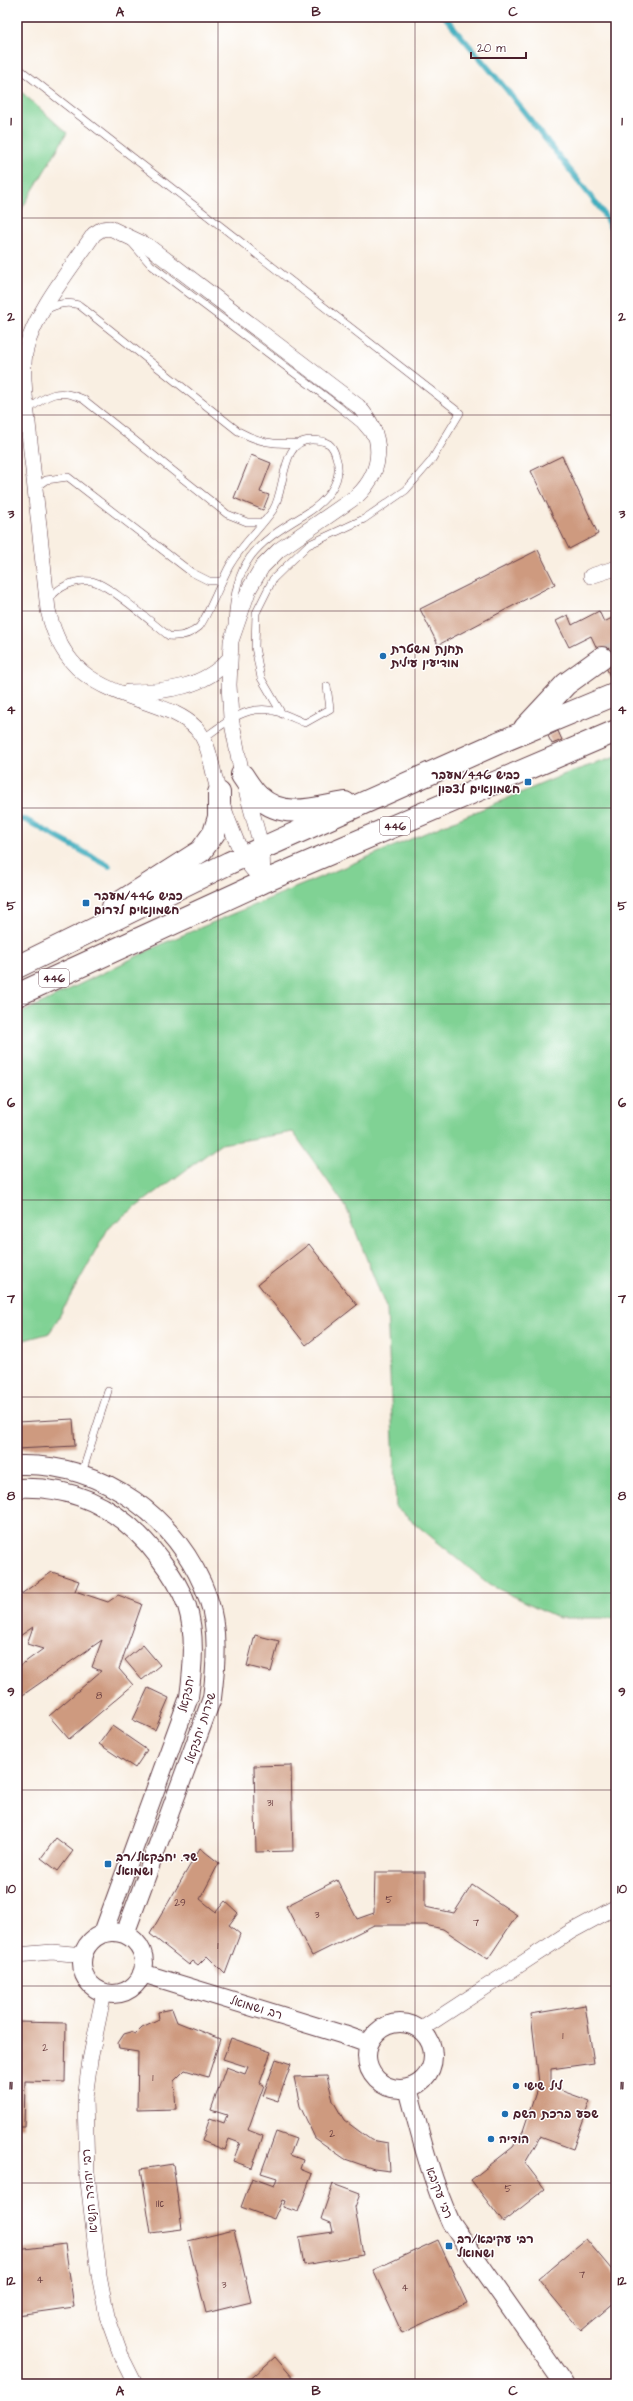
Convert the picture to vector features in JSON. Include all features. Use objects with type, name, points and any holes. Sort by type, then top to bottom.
[{"type":"main road","name":"446","points":[[522,730],[566,684],[602,658]]},
{"type":"main road","name":"446","points":[[498,743],[616,683]]},
{"type":"main road","name":"446","points":[[26,963],[253,853],[498,743],[616,694]]},
{"type":"main road","name":"446","points":[[498,743],[548,728],[616,700]]},
{"type":"main road","name":"446","points":[[17,995],[263,882],[616,731]]},
{"type":"main road","points":[[242,775],[259,797],[276,809],[298,812],[381,796]]},
{"type":"main road","points":[[26,963],[201,851],[214,832],[217,822],[219,794]]},
{"type":"street","points":[[253,853],[242,775],[231,718],[229,659],[231,641],[249,589],[262,567],[279,550],[362,492],[373,477],[378,451],[378,439],[372,425],[358,406],[148,246],[110,228],[102,229],[94,234],[44,310],[31,334],[26,350],[24,367],[27,411],[47,601],[52,627],[71,661],[86,676],[115,692],[169,710],[196,728],[204,738],[219,794],[253,853],[263,882]]},
{"type":"street","points":[[591,576],[616,568]]},
{"type":"street","points":[[115,692],[147,692],[180,687],[214,675],[229,659]]},
{"type":"street","name":"שדרות יחזקאל","points":[[17,1465],[31,1464],[82,1473],[124,1492],[152,1513],[171,1536],[193,1565],[209,1600],[215,1639],[216,1670],[212,1698],[125,1934]]},
{"type":"street","points":[[17,1488],[58,1490],[75,1495],[82,1473]]},
{"type":"street","name":"יחזקאל","points":[[75,1495],[86,1498],[112,1512],[136,1529],[153,1550],[173,1576],[187,1606],[192,1641],[193,1668],[189,1696],[103,1933]]},
{"type":"street","points":[[420,2030],[570,1932],[616,1907]]},
{"type":"street","points":[[118,1932],[125,1934],[133,1939],[143,1954],[142,1972],[136,1983],[127,1990],[115,1994],[96,1989],[86,1978],[82,1970],[83,1955],[90,1941],[103,1933],[118,1932]]},
{"type":"street","points":[[17,1955],[52,1952],[83,1955]]},
{"type":"street","name":"רב ושמואל","points":[[142,1972],[369,2044]]},
{"type":"street","name":"רבי יהודה הנשיא","points":[[104,1992],[90,2060],[85,2098],[87,2173],[99,2275],[107,2316],[122,2358],[135,2384]]},
{"type":"street","points":[[391,2024],[411,2025],[420,2030],[430,2045],[432,2063],[427,2074],[419,2083],[408,2088],[388,2087],[372,2074],[367,2054],[369,2044],[374,2036],[391,2024]]},
{"type":"street","name":"רבי עקיבא","points":[[408,2088],[426,2157],[438,2195],[451,2223],[564,2384]]},
{"type":"lane","points":[[17,67],[460,413],[431,462],[406,490],[364,519],[308,545],[273,579],[256,613],[255,647],[261,678],[282,714]]},
{"type":"lane","points":[[44,310],[60,303],[79,305],[238,431],[254,439],[268,443],[297,443],[310,440],[322,441],[330,445],[339,463],[338,474],[334,487],[326,499],[312,510],[279,530],[249,558],[236,585],[231,641]]},
{"type":"lane","points":[[27,411],[49,395],[70,393],[84,399],[227,514],[247,522],[262,522]]},
{"type":"lane","points":[[47,601],[63,586],[77,581],[92,581],[106,587],[169,636],[180,637],[191,633],[200,625],[221,581],[240,549],[272,511],[278,500],[286,462],[297,443]]},
{"type":"lane","points":[[35,488],[46,480],[68,477],[191,572],[209,581],[221,581]]},
{"type":"lane","points":[[204,738],[231,718],[255,710],[273,710],[305,723],[330,709],[327,686]]},
{"type":"lane","points":[[82,1473],[108,1391]]},
{"type":"green space","points":[[17,88],[67,133],[17,217]]},
{"type":"green space","points":[[616,757],[616,1618],[559,1618],[490,1585],[396,1508],[387,1310],[346,1207],[293,1132],[221,1144],[109,1227],[50,1333],[17,1342],[17,1015],[164,943],[570,772]]},
{"type":"building","points":[[251,455],[271,463],[260,492],[269,495],[263,510],[234,498]]},
{"type":"building","points":[[562,456],[598,534],[569,549],[531,471]]},
{"type":"building","points":[[538,550],[555,584],[438,645],[420,609]]},
{"type":"building","points":[[599,611],[604,622],[616,616],[616,675],[611,678],[591,636],[569,647],[556,621],[568,615],[572,625]]},
{"type":"building","points":[[558,731],[562,740],[552,744],[548,736]]},
{"type":"building","points":[[309,1244],[357,1305],[306,1345],[258,1284]]},
{"type":"building","points":[[73,1419],[75,1446],[17,1449],[17,1422]]},
{"type":"building","points":[[52,1572],[79,1581],[75,1591],[108,1602],[118,1595],[142,1604],[119,1669],[133,1685],[69,1739],[49,1716],[101,1671],[92,1667],[102,1640],[17,1699],[17,1668],[43,1649],[27,1644],[33,1627],[17,1638],[17,1597]]},
{"type":"building","points":[[255,1635],[279,1641],[271,1672],[247,1666]]},
{"type":"building","points":[[143,1645],[160,1665],[142,1680],[125,1660]]},
{"type":"building","points":[[148,1688],[169,1698],[155,1730],[133,1720]]},
{"type":"building","points":[[112,1726],[147,1750],[135,1768],[99,1744]]},
{"type":"building","points":[[291,1765],[293,1851],[256,1852],[254,1766]]},
{"type":"building","points":[[56,1838],[73,1851],[58,1871],[41,1858]]},
{"type":"building","points":[[200,1848],[219,1863],[200,1899],[216,1912],[225,1901],[238,1913],[229,1925],[240,1934],[225,1974],[207,1956],[198,1965],[193,1961],[189,1965],[150,1934]]},
{"type":"building","points":[[375,1872],[425,1872],[425,1907],[454,1913],[472,1885],[517,1915],[488,1959],[443,1929],[425,1925],[374,1925],[312,1956],[286,1906],[337,1880],[357,1919],[374,1913]]},
{"type":"building","points":[[585,2005],[594,2063],[551,2069],[551,2087],[590,2101],[573,2149],[540,2137],[525,2163],[545,2189],[503,2222],[471,2180],[513,2147],[523,2131],[539,2083],[531,2014]]},
{"type":"building","points":[[172,2009],[177,2022],[220,2039],[208,2077],[185,2070],[174,2081],[176,2109],[137,2110],[138,2052],[119,2049],[118,2043],[124,2034],[131,2032],[135,2034],[142,2027],[159,2019],[158,2012]]},
{"type":"building","points":[[17,2022],[66,2023],[65,2082],[25,2081],[24,2127],[17,2127]]},
{"type":"building","points":[[231,2038],[271,2052],[260,2083],[264,2085],[248,2130],[263,2136],[252,2168],[233,2161],[240,2143],[229,2139],[225,2150],[202,2141],[210,2118],[224,2123],[227,2115],[211,2110],[226,2067],[245,2074],[248,2067],[223,2059]]},
{"type":"building","points":[[276,2059],[291,2064],[278,2101],[263,2096]]},
{"type":"building","points":[[327,2076],[333,2101],[344,2120],[371,2140],[388,2143],[390,2171],[374,2169],[345,2159],[315,2138],[300,2106],[294,2077]]},
{"type":"building","points":[[276,2132],[296,2139],[290,2155],[303,2160],[300,2169],[312,2174],[298,2212],[283,2207],[285,2201],[282,2200],[274,2219],[241,2207],[252,2178],[274,2186],[277,2178],[261,2173]]},
{"type":"building","points":[[173,2164],[182,2229],[151,2233],[141,2169]]},
{"type":"building","points":[[333,2184],[360,2194],[355,2207],[363,2255],[304,2265],[299,2237],[333,2232],[331,2223],[321,2219]]},
{"type":"building","points":[[234,2230],[251,2302],[206,2313],[188,2241]]},
{"type":"building","points":[[586,2239],[616,2275],[616,2301],[581,2331],[538,2279]]},
{"type":"building","points":[[438,2240],[467,2303],[402,2333],[373,2270]]},
{"type":"building","points":[[65,2244],[74,2307],[17,2315],[17,2250]]},
{"type":"building","points":[[275,2357],[294,2379],[289,2384],[245,2384]]},
{"type":"waterway","points":[[445,17],[507,90],[602,211],[616,238]]},
{"type":"waterway","points":[[17,819],[26,820],[109,866]]},
{"type":"tunnel","points":[[602,658],[616,652]]},
{"type":"place","name":"תחנת משטרת מודיעין עילית","points":[[383,656]]},
{"type":"place","name":"כביש 446/מעבר חשמונאים לצפון","points":[[528,782]]},
{"type":"place","name":"כביש 446/מעבר חשמונאים לדרום","points":[[86,903]]},
{"type":"place","name":"שד. יחזקאל/רב ושמואל","points":[[108,1864]]},
{"type":"place","name":"ליל שישי","points":[[516,2086]]},
{"type":"place","name":"שפע ברכת השם","points":[[505,2114]]},
{"type":"place","name":"הודיה","points":[[491,2139]]},
{"type":"place","name":"רבי עקיבא/רב ושמואל","points":[[449,2246]]}]
